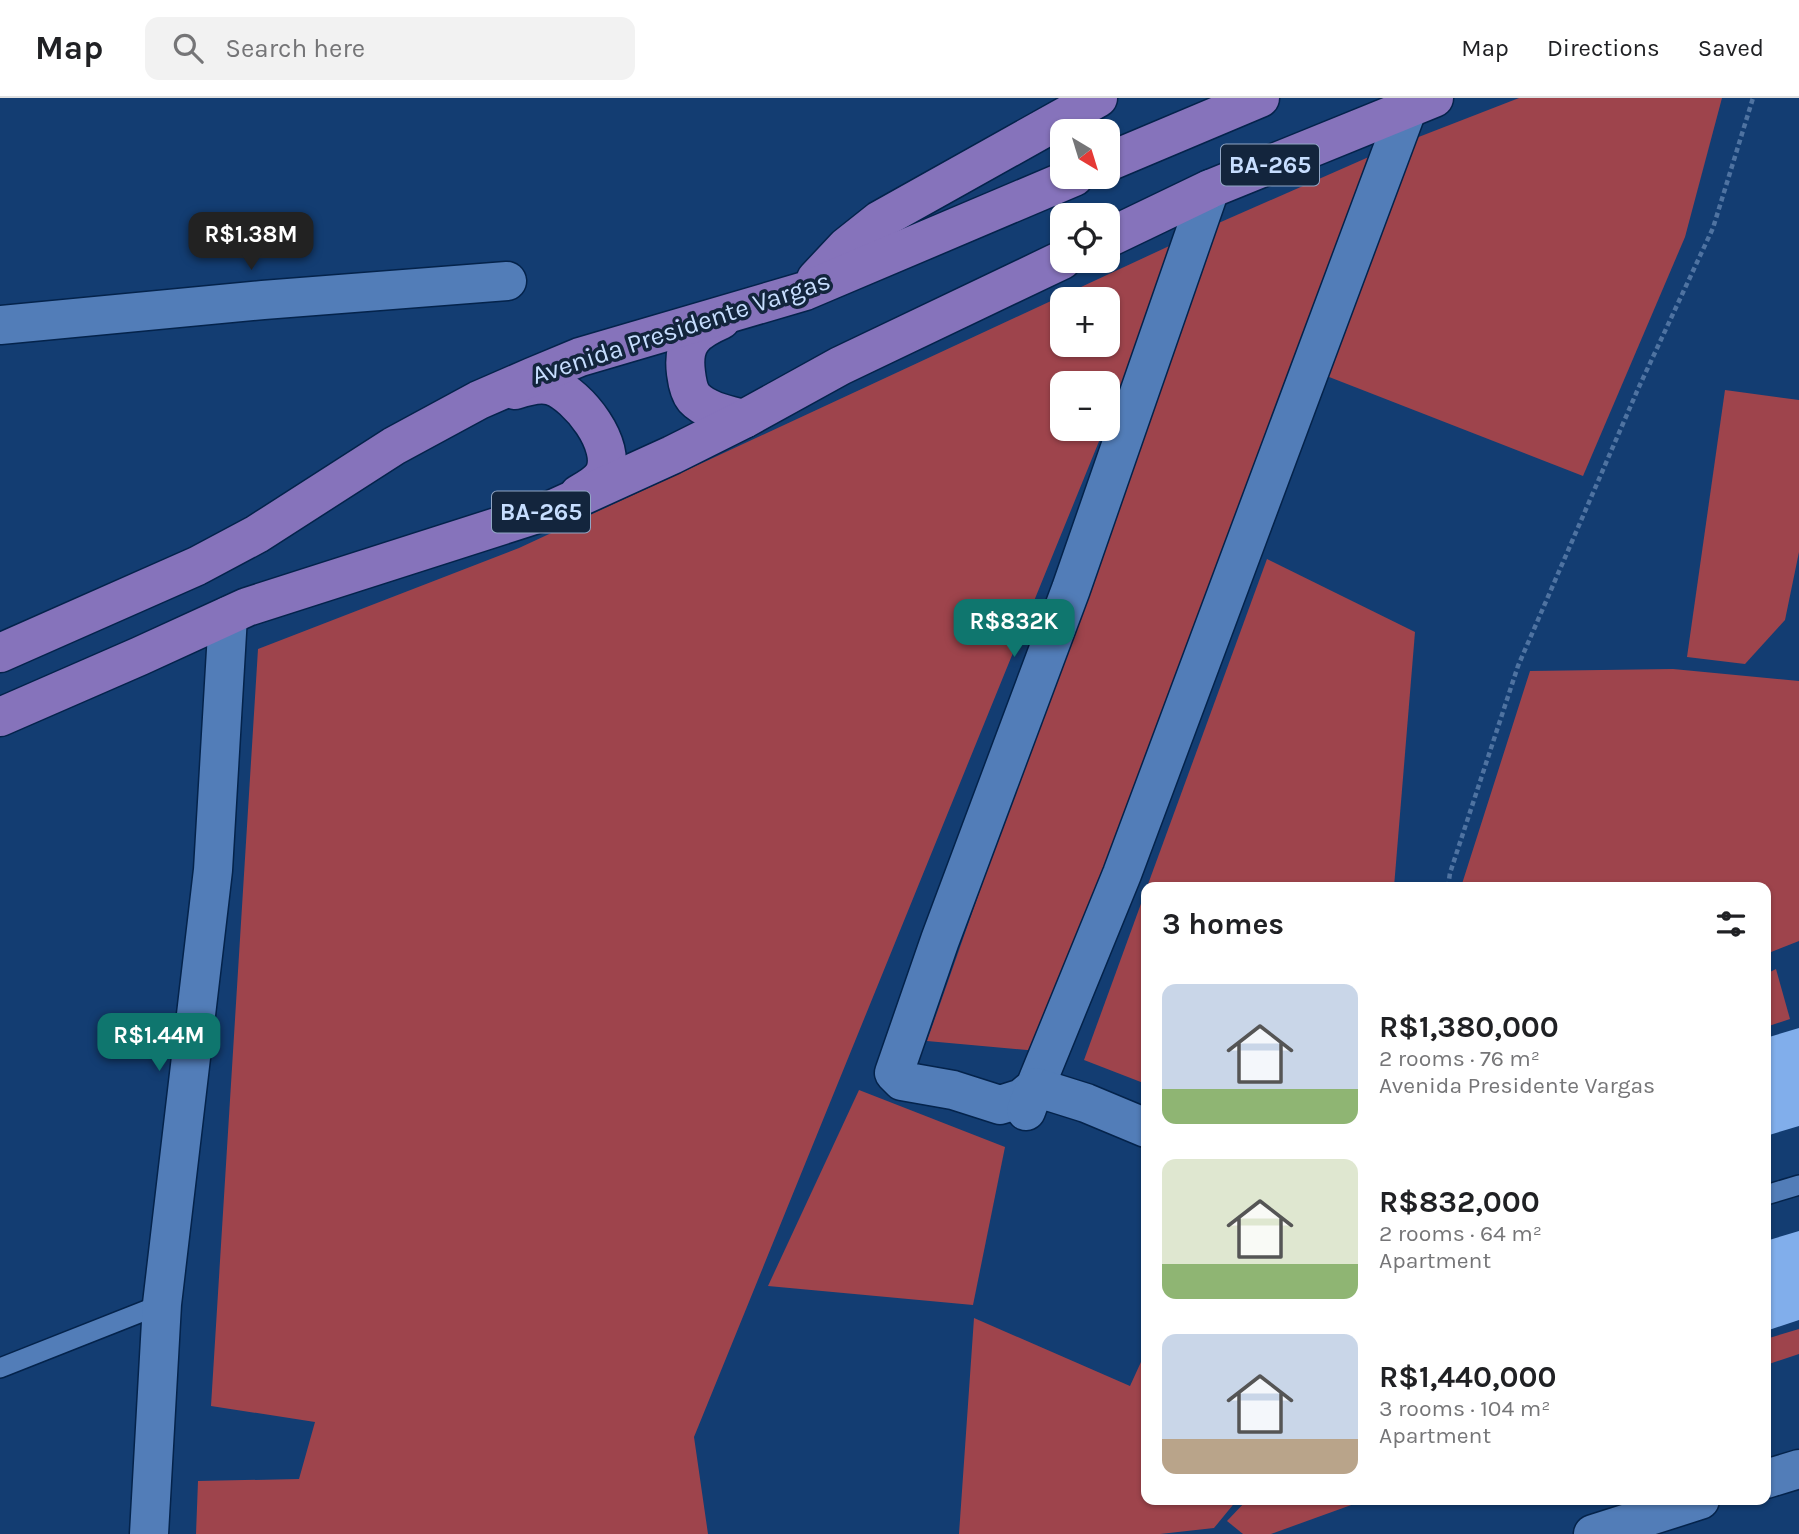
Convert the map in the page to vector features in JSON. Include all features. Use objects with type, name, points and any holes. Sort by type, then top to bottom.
[{"type":"main road","points":[[805,290],[846,247],[880,220],[1098,98]]},
{"type":"main road","points":[[1120,157],[1260,98]]},
{"type":"main road","name":"BA-265","points":[[1120,232],[1210,189],[1421,104]]},
{"type":"main road","name":"Avenida Presidente Vargas","points":[[0,653],[197,566],[257,534],[394,446],[479,400],[580,357],[805,290],[1050,187]]},
{"type":"main road","name":"BA-265","points":[[0,717],[247,607],[552,509],[672,455],[840,366],[1050,266]]},
{"type":"main road","points":[[744,419],[711,410],[694,398],[687,382],[683,355],[691,340],[707,326],[745,308]]},
{"type":"main road","points":[[479,400],[530,385],[551,386],[569,395],[586,411],[597,428],[603,446],[607,464],[604,474],[592,486],[552,509]]},
{"type":"street","points":[[1210,189],[1071,589],[940,940],[894,1073],[902,1081],[953,1090],[1000,1105],[1022,1098],[1035,1087],[1122,874],[1421,104]]},
{"type":"street","points":[[0,325],[507,281]]},
{"type":"street","points":[[149,1534],[162,1304],[214,870],[228,616]]},
{"type":"street","points":[[1035,1087],[1086,1103],[1141,1126]]},
{"type":"street","points":[[1771,1477],[1799,1469]]},
{"type":"street","points":[[1593,1534],[1656,1525],[1691,1505]]},
{"type":"lane","points":[[1771,1193],[1799,1185]]},
{"type":"lane","points":[[0,1368],[162,1304]]},
{"type":"path","points":[[1449,882],[1518,666],[1638,389],[1713,228],[1753,98]]},
{"type":"shaded area","points":[[1519,98],[1722,98],[1685,237],[1583,476],[1324,375],[1416,138]]},
{"type":"shaded area","points":[[1371,156],[1038,1051],[927,1041],[1214,225]]},
{"type":"shaded area","points":[[1180,241],[1120,389],[1120,371],[1050,371],[1050,441],[1099,441],[694,1437],[708,1534],[196,1534],[198,1481],[299,1479],[315,1422],[211,1406],[258,649],[519,548],[1050,301],[1050,357],[1120,357],[1120,287],[1081,287],[1111,273],[1120,273],[1120,269]]},
{"type":"shaded area","points":[[1725,390],[1799,400],[1799,552],[1785,620],[1745,664],[1687,657]]},
{"type":"shaded area","points":[[1267,559],[1415,632],[1394,882],[1149,882]]},
{"type":"shaded area","points":[[1673,669],[1799,681],[1799,941],[1771,952],[1771,882],[1463,882],[1530,671]]},
{"type":"shaded area","points":[[1141,904],[1141,1082],[1084,1060]]},
{"type":"shaded area","points":[[1776,969],[1790,1019],[1771,1025],[1771,972]]},
{"type":"shaded area","points":[[859,1090],[1005,1147],[973,1305],[768,1286]]},
{"type":"shaded area","points":[[974,1318],[1130,1386],[1141,1362],[1141,1505],[1233,1505],[1214,1528],[1160,1534],[959,1534]]},
{"type":"shaded area","points":[[1799,1329],[1799,1354],[1771,1363],[1771,1337]]},
{"type":"shaded area","points":[[1242,1505],[1351,1505],[1271,1534],[1243,1534],[1227,1521]]},
{"type":"building","points":[[1799,1028],[1799,1126],[1771,1134],[1771,1036]]},
{"type":"building","points":[[1799,1231],[1799,1320],[1771,1329],[1771,1239]]}]
